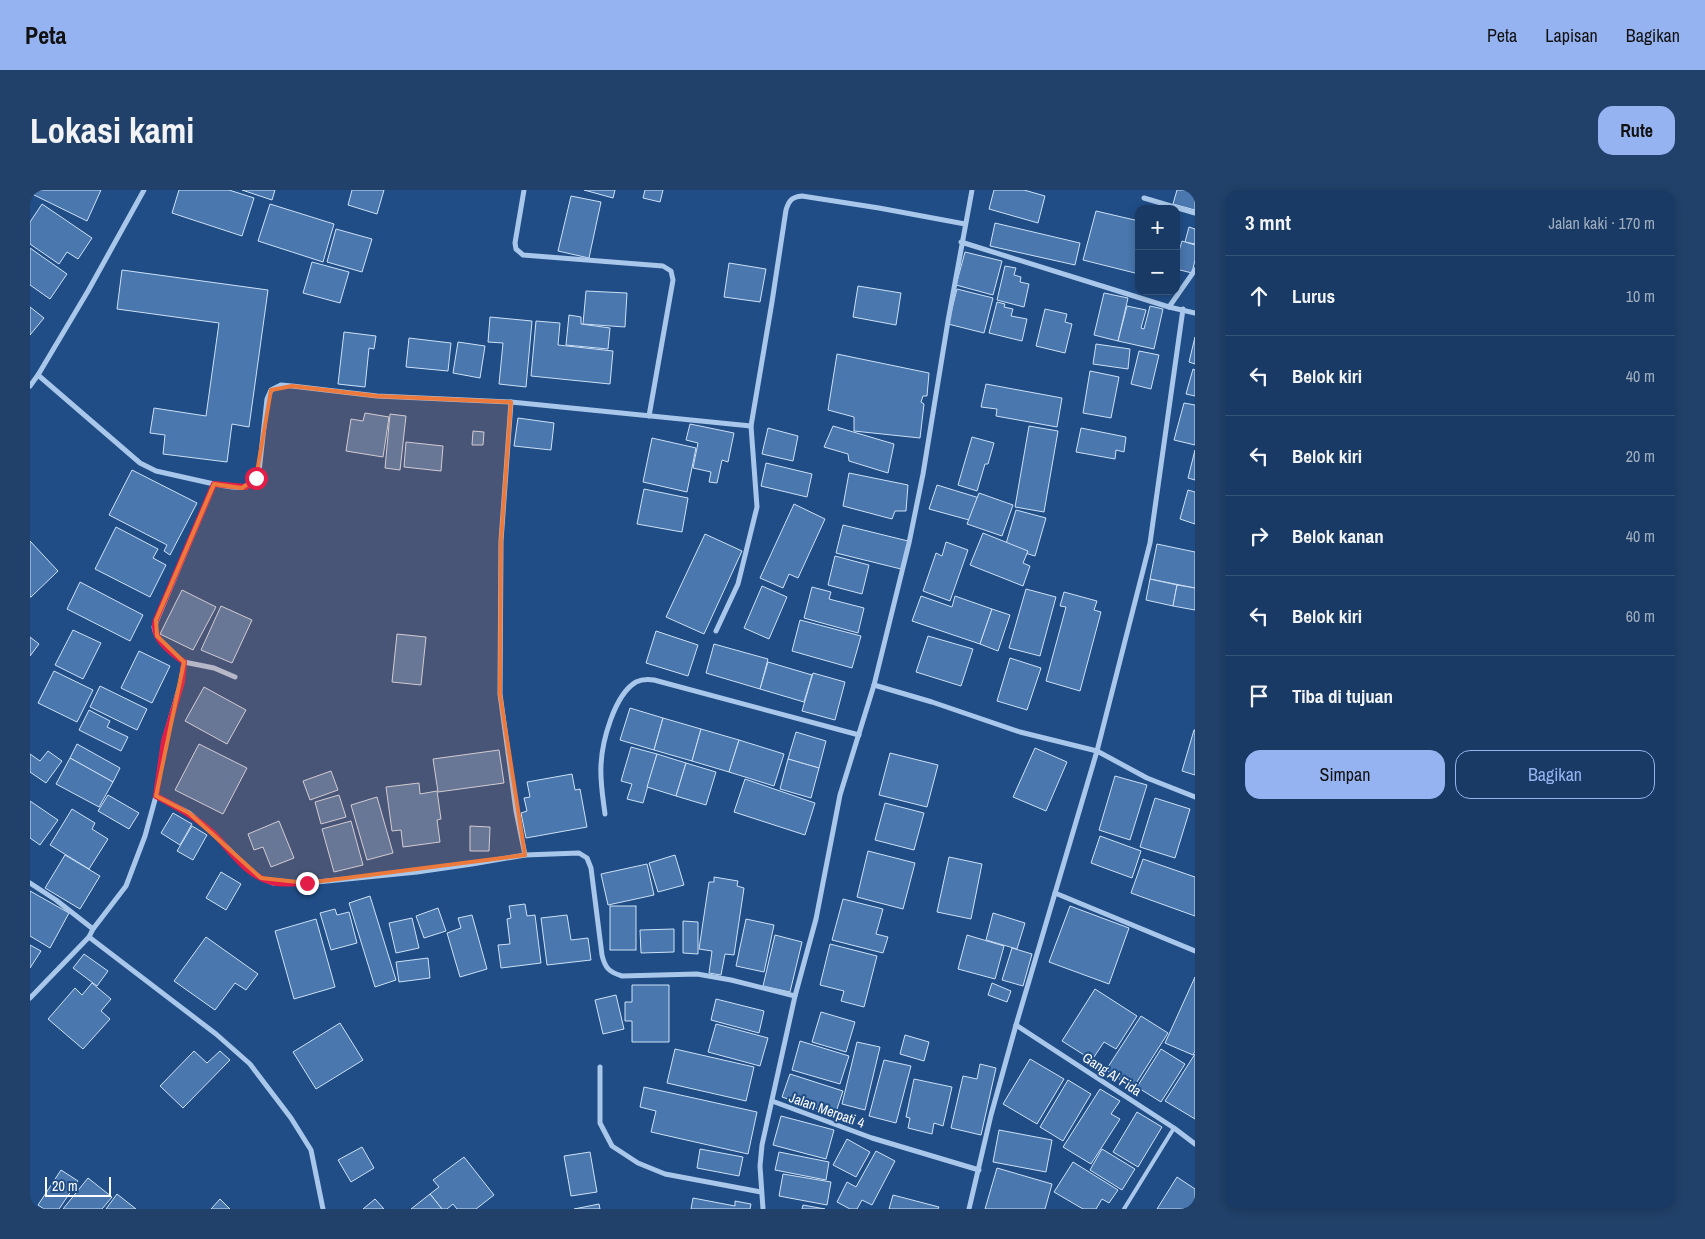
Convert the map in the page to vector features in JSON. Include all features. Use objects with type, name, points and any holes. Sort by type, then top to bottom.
[{"type":"street","points":[[30,386],[88,291],[144,190]]},
{"type":"street","points":[[524,190],[515,243],[516,249],[523,255],[663,266],[671,270],[673,280],[649,416]]},
{"type":"street","points":[[772,1101],[795,996],[816,919],[840,795],[874,685],[909,543],[923,474],[961,242],[972,190]]},
{"type":"street","points":[[716,631],[738,584],[757,507],[751,426],[786,210],[790,199],[795,196],[802,196],[965,224]]},
{"type":"street","points":[[1144,198],[1195,213]]},
{"type":"street","points":[[961,242],[1169,307],[1195,313]]},
{"type":"street","points":[[1169,307],[1195,270]]},
{"type":"street","points":[[969,1209],[991,1115],[1097,751],[1150,543],[1183,309]]},
{"type":"street","points":[[38,375],[140,463],[156,471],[214,484],[246,487],[256,478],[259,472],[267,399],[271,390],[276,386],[292,386],[377,396],[511,402],[751,426]]},
{"type":"street","points":[[511,402],[501,541],[500,694],[516,811],[525,855]]},
{"type":"street","points":[[214,484],[154,627],[156,636],[174,656],[184,662],[214,668],[236,678]]},
{"type":"street","points":[[30,998],[89,937],[126,886],[145,836],[156,796],[164,741],[182,682],[184,662]]},
{"type":"street","points":[[605,814],[601,765],[604,738],[614,712],[625,692],[635,682],[645,679],[654,680],[859,735]]},
{"type":"street","points":[[874,685],[932,702],[1020,732],[1097,751],[1147,778],[1195,797]]},
{"type":"street","points":[[156,796],[189,813],[214,834],[250,871],[261,878],[273,882],[307,883],[416,872],[525,855],[579,853],[587,858],[591,868],[603,960],[607,970],[622,976],[698,974],[795,996]]},
{"type":"street","points":[[30,883],[56,900],[93,929]]},
{"type":"street","points":[[1055,893],[1195,951]]},
{"type":"street","points":[[89,937],[216,1034],[250,1064],[292,1118],[311,1150],[323,1209]]},
{"type":"street","name":"Gang Al Fida","points":[[1016,1025],[1174,1128],[1195,1144]]},
{"type":"street","points":[[600,1067],[600,1122],[612,1146],[638,1163],[665,1174],[761,1192]]},
{"type":"street","name":"Jalan Merpati 4","points":[[763,1209],[761,1192],[762,1145],[772,1101],[872,1138],[979,1170]]},
{"type":"lane","points":[[1124,1209],[1174,1128]]},
{"type":"highlighted area","points":[[292,386],[377,396],[511,402],[501,541],[500,694],[525,855],[307,883],[261,878],[189,813],[156,796],[184,662],[157,636],[156,620],[214,484],[242,488],[256,478],[271,390]]},
{"type":"building","points":[[30,190],[101,190],[87,221],[30,193]]},
{"type":"building","points":[[179,190],[229,190],[254,198],[242,236],[172,213]]},
{"type":"building","points":[[242,190],[275,190],[272,200]]},
{"type":"building","points":[[352,190],[384,190],[377,214],[348,205]]},
{"type":"building","points":[[584,190],[615,190],[613,198]]},
{"type":"building","points":[[645,190],[663,190],[660,202],[643,198]]},
{"type":"building","points":[[994,190],[1024,190],[1045,196],[1038,223],[989,209]]},
{"type":"building","points":[[1177,190],[1195,190],[1195,210],[1173,204]]},
{"type":"building","points":[[571,196],[601,202],[589,258],[558,251]]},
{"type":"building","points":[[42,204],[92,238],[78,259],[67,252],[59,264],[30,244],[30,222]]},
{"type":"building","points":[[270,204],[334,224],[323,262],[258,241]]},
{"type":"building","points":[[1096,211],[1135,220],[1135,273],[1083,260]]},
{"type":"building","points":[[995,223],[1080,243],[1075,265],[990,246]]},
{"type":"building","points":[[1189,227],[1195,229],[1195,244],[1185,242]]},
{"type":"building","points":[[336,229],[372,239],[362,272],[327,262]]},
{"type":"building","points":[[1182,241],[1195,245],[1195,260],[1192,273],[1180,270],[1180,248]]},
{"type":"building","points":[[30,248],[67,274],[50,299],[30,285]]},
{"type":"building","points":[[965,252],[1002,261],[993,295],[956,285]]},
{"type":"building","points":[[312,262],[349,272],[340,303],[303,293]]},
{"type":"building","points":[[729,263],[766,269],[760,302],[724,297]]},
{"type":"building","points":[[1005,266],[1016,268],[1014,275],[1021,277],[1020,282],[1029,284],[1024,307],[997,300]]},
{"type":"building","points":[[122,270],[268,290],[249,427],[232,424],[227,462],[163,454],[165,435],[150,433],[154,408],[206,416],[219,323],[117,309]]},
{"type":"building","points":[[858,286],[901,293],[896,325],[853,317]]},
{"type":"building","points":[[957,289],[993,298],[984,333],[948,324]]},
{"type":"building","points":[[586,291],[627,293],[625,327],[583,324]]},
{"type":"building","points":[[1104,293],[1128,298],[1118,341],[1094,335]]},
{"type":"building","points":[[997,302],[1005,304],[1004,307],[1013,309],[1011,316],[1027,319],[1022,341],[989,333]]},
{"type":"building","points":[[1127,306],[1146,310],[1141,328],[1144,329],[1150,306],[1163,309],[1154,349],[1118,341]]},
{"type":"building","points":[[30,307],[44,318],[30,335]]},
{"type":"building","points":[[1045,309],[1067,314],[1065,322],[1072,324],[1065,353],[1036,346]]},
{"type":"building","points":[[569,315],[581,317],[581,324],[610,328],[608,349],[566,345]]},
{"type":"building","points":[[490,317],[532,321],[526,387],[499,384],[503,343],[488,342]]},
{"type":"building","points":[[536,321],[560,323],[558,345],[613,351],[610,384],[531,376]]},
{"type":"building","points":[[344,332],[376,336],[374,349],[369,348],[365,387],[338,384]]},
{"type":"building","points":[[1195,337],[1195,364],[1189,362]]},
{"type":"building","points":[[409,338],[451,343],[448,371],[406,367]]},
{"type":"building","points":[[458,342],[485,346],[480,378],[453,373]]},
{"type":"building","points":[[1096,344],[1130,349],[1128,369],[1093,364]]},
{"type":"building","points":[[1139,351],[1159,355],[1151,389],[1131,384]]},
{"type":"building","points":[[837,354],[929,373],[927,396],[923,396],[921,402],[924,404],[920,438],[854,431],[854,417],[828,410]]},
{"type":"building","points":[[1193,369],[1195,370],[1195,396],[1186,394]]},
{"type":"building","points":[[1090,371],[1119,377],[1111,418],[1083,413]]},
{"type":"building","points":[[986,384],[1062,398],[1057,427],[996,416],[997,409],[981,407]]},
{"type":"building","points":[[1184,403],[1195,405],[1195,445],[1174,440]]},
{"type":"building","points":[[365,413],[389,417],[383,457],[346,451],[351,419],[363,421]]},
{"type":"building","points":[[390,414],[406,416],[400,470],[385,468]]},
{"type":"building","points":[[518,418],[554,423],[551,450],[514,446]]},
{"type":"building","points":[[690,424],[734,433],[728,462],[722,460],[717,483],[709,482],[711,472],[693,468],[698,443],[686,440]]},
{"type":"building","points":[[833,426],[894,444],[888,473],[849,461],[848,454],[824,447]]},
{"type":"building","points":[[1029,426],[1058,431],[1044,512],[1015,507]]},
{"type":"building","points":[[768,428],[798,436],[793,461],[762,454]]},
{"type":"building","points":[[1081,428],[1126,437],[1124,452],[1116,450],[1115,459],[1076,452]]},
{"type":"building","points":[[473,431],[484,432],[483,445],[472,445]]},
{"type":"building","points":[[972,437],[994,443],[977,491],[958,485]]},
{"type":"building","points":[[652,438],[696,448],[687,492],[643,482]]},
{"type":"building","points":[[406,442],[443,446],[441,471],[404,467]]},
{"type":"building","points":[[1195,450],[1195,480],[1188,478]]},
{"type":"building","points":[[766,463],[812,474],[807,497],[761,486]]},
{"type":"building","points":[[132,470],[197,503],[170,555],[164,551],[167,545],[109,515]]},
{"type":"building","points":[[849,473],[908,485],[906,511],[895,511],[892,519],[843,506]]},
{"type":"building","points":[[937,485],[986,500],[980,523],[929,509]]},
{"type":"building","points":[[644,489],[688,498],[682,532],[637,524]]},
{"type":"building","points":[[1188,490],[1195,492],[1195,524],[1180,519]]},
{"type":"building","points":[[979,493],[1013,505],[1002,536],[967,524]]},
{"type":"building","points":[[794,504],[825,519],[798,578],[789,574],[783,588],[760,578]]},
{"type":"building","points":[[1016,510],[1046,518],[1035,556],[1005,547]]},
{"type":"building","points":[[843,525],[908,541],[901,569],[836,553]]},
{"type":"building","points":[[116,527],[158,549],[153,558],[166,565],[150,597],[95,569]]},
{"type":"building","points":[[983,533],[1028,551],[1023,563],[1030,566],[1023,586],[970,565]]},
{"type":"building","points":[[705,534],[742,551],[704,634],[666,617]]},
{"type":"building","points":[[30,541],[58,571],[31,597],[30,597]]},
{"type":"building","points":[[946,542],[968,550],[950,601],[923,591],[936,553],[942,556]]},
{"type":"building","points":[[1157,544],[1195,552],[1195,588],[1150,579]]},
{"type":"building","points":[[835,556],[869,565],[862,594],[828,585]]},
{"type":"building","points":[[1150,579],[1177,585],[1173,606],[1146,600]]},
{"type":"building","points":[[80,582],[143,615],[130,641],[67,609]]},
{"type":"building","points":[[1177,585],[1195,588],[1195,610],[1173,606]]},
{"type":"building","points":[[762,586],[787,597],[769,639],[744,628]]},
{"type":"building","points":[[812,587],[831,592],[829,599],[864,608],[858,633],[804,618]]},
{"type":"building","points":[[1026,589],[1056,597],[1040,656],[1009,648]]},
{"type":"building","points":[[182,590],[216,607],[193,650],[160,634]]},
{"type":"building","points":[[1064,592],[1097,601],[1094,610],[1101,612],[1080,691],[1046,681],[1066,607],[1060,606]]},
{"type":"building","points":[[921,596],[952,607],[955,596],[992,609],[980,644],[912,621]]},
{"type":"building","points":[[221,606],[252,620],[232,663],[201,650]]},
{"type":"building","points":[[992,609],[1010,615],[998,651],[980,644]]},
{"type":"building","points":[[800,620],[861,636],[852,668],[792,651]]},
{"type":"building","points":[[73,630],[101,643],[83,679],[55,665]]},
{"type":"building","points":[[656,631],[698,645],[688,676],[646,663]]},
{"type":"building","points":[[397,634],[426,637],[421,685],[392,682]]},
{"type":"building","points":[[928,636],[973,649],[961,686],[916,672]]},
{"type":"building","points":[[30,637],[39,644],[30,656]]},
{"type":"building","points":[[714,644],[768,659],[760,689],[706,673]]},
{"type":"building","points":[[139,651],[170,666],[152,703],[121,688]]},
{"type":"building","points":[[1010,658],[1041,668],[1027,710],[997,701]]},
{"type":"building","points":[[768,662],[812,675],[804,702],[760,689]]},
{"type":"building","points":[[54,671],[93,690],[77,722],[38,703]]},
{"type":"building","points":[[813,673],[845,682],[835,720],[802,711]]},
{"type":"building","points":[[100,686],[147,709],[137,730],[90,707]]},
{"type":"building","points":[[204,687],[246,710],[227,744],[185,721]]},
{"type":"building","points":[[630,708],[663,718],[654,750],[620,740]]},
{"type":"building","points":[[89,710],[110,721],[107,727],[128,737],[121,751],[79,730]]},
{"type":"building","points":[[663,718],[701,729],[692,761],[654,750]]},
{"type":"building","points":[[701,729],[739,740],[729,772],[692,761]]},
{"type":"building","points":[[1195,730],[1195,775],[1182,771]]},
{"type":"building","points":[[796,732],[826,741],[819,768],[788,759]]},
{"type":"building","points":[[739,740],[784,754],[774,786],[729,772]]},
{"type":"building","points":[[77,744],[120,768],[113,782],[70,758]]},
{"type":"building","points":[[199,744],[247,768],[223,814],[175,790]]},
{"type":"building","points":[[631,747],[657,754],[643,803],[627,799],[632,784],[621,781]]},
{"type":"building","points":[[1035,748],[1067,762],[1046,811],[1013,797]]},
{"type":"building","points":[[499,750],[504,783],[438,792],[433,759]]},
{"type":"building","points":[[48,751],[62,761],[46,783],[30,772],[30,754],[40,761]]},
{"type":"building","points":[[890,753],[938,765],[927,807],[879,795]]},
{"type":"building","points":[[657,754],[686,763],[676,796],[647,787]]},
{"type":"building","points":[[70,758],[113,782],[99,807],[56,784]]},
{"type":"building","points":[[788,759],[819,768],[811,798],[780,789]]},
{"type":"building","points":[[686,763],[716,772],[706,805],[676,796]]},
{"type":"building","points":[[331,771],[338,790],[310,800],[303,781]]},
{"type":"building","points":[[572,774],[575,790],[580,789],[587,827],[526,838],[521,813],[527,811],[524,798],[530,797],[527,782]]},
{"type":"building","points":[[1115,776],[1147,785],[1130,840],[1099,830]]},
{"type":"building","points":[[745,779],[815,803],[805,835],[734,812]]},
{"type":"building","points":[[419,783],[420,794],[437,791],[441,819],[437,820],[440,842],[403,847],[401,830],[392,831],[386,787]]},
{"type":"building","points":[[108,795],[139,813],[129,829],[98,811]]},
{"type":"building","points":[[339,795],[346,817],[321,824],[315,802]]},
{"type":"building","points":[[377,797],[393,853],[367,860],[351,805]]},
{"type":"building","points":[[1155,798],[1190,809],[1175,858],[1140,847]]},
{"type":"building","points":[[30,801],[58,820],[40,845],[30,838]]},
{"type":"building","points":[[885,803],[924,813],[914,850],[875,840]]},
{"type":"building","points":[[72,809],[95,823],[92,829],[108,839],[89,869],[50,845]]},
{"type":"building","points":[[173,813],[192,824],[180,845],[161,833]]},
{"type":"building","points":[[279,821],[294,858],[271,867],[263,847],[254,850],[248,834]]},
{"type":"building","points":[[351,821],[363,865],[334,872],[322,829]]},
{"type":"building","points":[[192,826],[207,835],[193,860],[177,851]]},
{"type":"building","points":[[470,826],[490,827],[489,851],[470,851]]},
{"type":"building","points":[[1100,836],[1141,851],[1132,878],[1091,863]]},
{"type":"building","points":[[868,851],[915,863],[903,909],[857,897]]},
{"type":"building","points":[[65,855],[100,876],[80,909],[45,888]]},
{"type":"building","points":[[675,855],[684,885],[658,892],[649,863]]},
{"type":"building","points":[[949,857],[982,864],[971,919],[937,912]]},
{"type":"building","points":[[1143,859],[1195,877],[1195,916],[1131,893]]},
{"type":"building","points":[[647,864],[654,895],[608,905],[601,874]]},
{"type":"building","points":[[221,872],[241,884],[226,910],[206,898]]},
{"type":"building","points":[[714,877],[738,881],[737,886],[744,888],[734,955],[725,954],[721,975],[709,973],[712,951],[699,949],[709,882],[714,882]]},
{"type":"building","points":[[30,891],[69,913],[50,948],[30,936]]},
{"type":"building","points":[[370,896],[396,980],[375,987],[349,903]]},
{"type":"building","points":[[843,899],[883,909],[876,934],[888,937],[883,953],[832,940]]},
{"type":"building","points":[[525,904],[527,916],[535,915],[541,963],[501,968],[498,945],[510,944],[507,919],[511,918],[509,906]]},
{"type":"building","points":[[610,906],[636,906],[636,950],[610,950]]},
{"type":"building","points":[[1070,906],[1129,928],[1109,984],[1049,962]]},
{"type":"building","points":[[438,908],[446,931],[424,938],[416,916]]},
{"type":"building","points":[[335,909],[337,915],[349,912],[357,943],[331,950],[320,913]]},
{"type":"building","points":[[993,913],[1025,923],[1017,949],[986,940]]},
{"type":"building","points":[[472,915],[487,969],[460,977],[447,933],[461,928],[458,918]]},
{"type":"building","points":[[567,915],[571,940],[588,938],[591,960],[547,965],[541,918]]},
{"type":"building","points":[[412,918],[419,948],[396,953],[389,923]]},
{"type":"building","points":[[316,919],[335,987],[294,999],[275,931]]},
{"type":"building","points":[[746,919],[774,925],[764,972],[736,966]]},
{"type":"building","points":[[683,921],[698,922],[698,954],[683,953]]},
{"type":"building","points":[[674,929],[674,952],[641,953],[640,930]]},
{"type":"building","points":[[775,935],[802,942],[790,992],[763,986]]},
{"type":"building","points":[[967,935],[1004,946],[995,979],[958,969]]},
{"type":"building","points":[[206,937],[258,974],[246,990],[235,983],[215,1010],[174,981]]},
{"type":"building","points":[[830,944],[877,956],[864,1007],[841,1001],[844,991],[820,985]]},
{"type":"building","points":[[30,945],[41,951],[30,968]]},
{"type":"building","points":[[1012,948],[1032,954],[1023,986],[1002,980]]},
{"type":"building","points":[[84,954],[108,971],[97,986],[73,968]]},
{"type":"building","points":[[428,958],[430,978],[399,982],[396,962]]},
{"type":"building","points":[[1195,977],[1195,1051],[1193,1055],[1165,1043]]},
{"type":"building","points":[[92,983],[111,999],[101,1011],[110,1019],[83,1049],[48,1019],[75,988],[82,995]]},
{"type":"building","points":[[992,983],[1011,991],[1007,1002],[988,995]]},
{"type":"building","points":[[632,985],[669,985],[669,1042],[632,1042],[632,1021],[625,1021],[625,1002],[632,1002]]},
{"type":"building","points":[[1095,989],[1137,1016],[1116,1049],[1104,1042],[1092,1060],[1062,1041]]},
{"type":"building","points":[[616,995],[624,1029],[603,1034],[595,1000]]},
{"type":"building","points":[[716,999],[764,1011],[759,1033],[711,1020]]},
{"type":"building","points":[[821,1012],[855,1022],[846,1052],[812,1042]]},
{"type":"building","points":[[1141,1016],[1168,1033],[1133,1088],[1106,1070]]},
{"type":"building","points":[[340,1023],[363,1060],[316,1089],[293,1052]]},
{"type":"building","points":[[716,1024],[768,1038],[760,1066],[708,1052]]},
{"type":"building","points":[[905,1035],[929,1042],[924,1061],[900,1054]]},
{"type":"building","points":[[800,1041],[849,1056],[840,1084],[792,1070]]},
{"type":"building","points":[[857,1042],[880,1047],[865,1110],[842,1104]]},
{"type":"building","points":[[675,1049],[754,1067],[746,1101],[667,1083]]},
{"type":"building","points":[[1161,1049],[1185,1064],[1161,1102],[1137,1087]]},
{"type":"building","points":[[194,1051],[207,1063],[220,1051],[230,1060],[183,1108],[160,1086]]},
{"type":"building","points":[[1195,1054],[1195,1119],[1165,1101]]},
{"type":"building","points":[[1030,1059],[1064,1079],[1037,1124],[1003,1104]]},
{"type":"building","points":[[884,1060],[911,1066],[896,1123],[869,1116]]},
{"type":"building","points":[[980,1064],[996,1068],[981,1135],[951,1128],[963,1076],[977,1079]]},
{"type":"building","points":[[790,1074],[843,1091],[835,1115],[782,1097]]},
{"type":"building","points":[[914,1079],[952,1087],[943,1126],[934,1123],[932,1134],[908,1128],[910,1118],[906,1117]]},
{"type":"building","points":[[1068,1080],[1091,1094],[1063,1141],[1040,1127]]},
{"type":"building","points":[[644,1087],[757,1112],[748,1154],[651,1132],[656,1111],[640,1107]]},
{"type":"building","points":[[1100,1089],[1120,1101],[1111,1114],[1120,1119],[1091,1164],[1063,1147]]},
{"type":"building","points":[[1137,1112],[1162,1127],[1138,1167],[1113,1152]]},
{"type":"building","points":[[781,1116],[834,1130],[826,1159],[773,1145]]},
{"type":"building","points":[[999,1130],[1052,1140],[1046,1172],[993,1162]]},
{"type":"building","points":[[847,1139],[870,1152],[856,1177],[833,1165]]},
{"type":"building","points":[[362,1147],[374,1168],[351,1182],[338,1160]]},
{"type":"building","points":[[700,1149],[743,1157],[739,1176],[697,1168]]},
{"type":"building","points":[[1102,1149],[1135,1169],[1122,1190],[1090,1170]]},
{"type":"building","points":[[876,1151],[895,1161],[872,1205],[862,1200],[857,1209],[850,1209],[837,1202],[847,1182],[856,1187]]},
{"type":"building","points":[[590,1152],[597,1192],[571,1196],[564,1156]]},
{"type":"building","points":[[779,1152],[829,1162],[826,1180],[775,1170]]},
{"type":"building","points":[[464,1157],[494,1195],[476,1209],[457,1209],[453,1204],[447,1209],[442,1209],[430,1194],[439,1187],[433,1180]]},
{"type":"building","points":[[1073,1162],[1118,1190],[1109,1203],[1102,1199],[1096,1209],[1083,1209],[1054,1192]]},
{"type":"building","points":[[997,1168],[1052,1184],[1045,1209],[985,1209]]},
{"type":"building","points":[[61,1170],[78,1181],[59,1209],[44,1209],[38,1205]]},
{"type":"building","points":[[783,1174],[831,1182],[827,1205],[779,1196]]},
{"type":"building","points":[[1177,1177],[1195,1189],[1195,1209],[1157,1209]]},
{"type":"building","points":[[88,1178],[112,1197],[102,1209],[63,1209]]},
{"type":"building","points":[[117,1194],[136,1209],[106,1209]]},
{"type":"building","points":[[430,1194],[442,1209],[411,1209]]},
{"type":"building","points":[[893,1195],[939,1207],[938,1209],[889,1209]]},
{"type":"building","points":[[693,1198],[735,1206],[735,1201],[751,1204],[750,1209],[691,1209]]},
{"type":"building","points":[[220,1199],[230,1209],[211,1209]]},
{"type":"building","points":[[375,1199],[384,1209],[363,1209]]},
{"type":"building","points":[[599,1204],[600,1209],[574,1209]]},
{"type":"building","points":[[803,1205],[825,1209],[802,1209]]},
{"type":"route","points":[[256,478],[251,484],[242,488],[214,484],[156,620],[154,627],[156,636],[174,656],[184,662],[182,682],[164,741],[156,796],[189,813],[214,834],[237,860],[261,878],[273,882],[307,883]]}]
